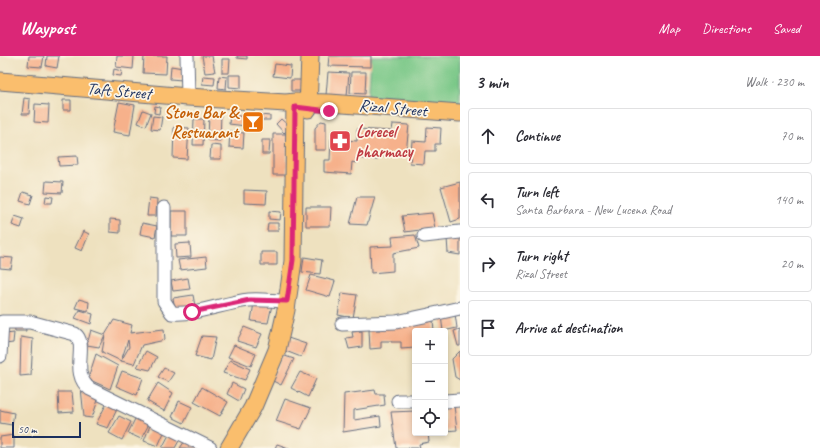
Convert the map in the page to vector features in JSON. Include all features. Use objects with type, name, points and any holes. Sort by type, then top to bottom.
[{"type":"main road","points":[[229,448],[253,407],[277,350],[287,301],[293,260],[298,105],[310,56]]},
{"type":"main road","name":"Taft Street","points":[[0,81],[298,105]]},
{"type":"main road","name":"Rizal Street","points":[[298,105],[330,103],[460,113]]},
{"type":"main road","name":"Rizal Street","points":[[298,105],[460,121]]},
{"type":"street","points":[[187,56],[188,97]]},
{"type":"street","points":[[164,208],[164,302],[172,313],[180,314],[192,312],[250,300],[287,301]]},
{"type":"street","points":[[424,236],[460,232]]},
{"type":"street","points":[[342,324],[396,322],[460,308]]},
{"type":"street","points":[[0,356],[1,322],[30,322],[75,334],[80,342],[80,375],[84,384],[90,389],[210,448]]},
{"type":"street","points":[[448,400],[460,400]]},
{"type":"street","points":[[398,401],[412,401]]},
{"type":"green space","points":[[371,56],[460,56],[460,109],[368,103]]},
{"type":"building","points":[[29,56],[44,56],[42,67],[28,66]]},
{"type":"building","points":[[47,56],[59,56],[57,68],[46,66]]},
{"type":"building","points":[[117,56],[134,56],[133,69],[116,67]]},
{"type":"building","points":[[144,56],[167,56],[166,74],[143,73]]},
{"type":"building","points":[[202,56],[212,56],[215,72],[205,73]]},
{"type":"building","points":[[237,56],[247,56],[247,59],[237,58]]},
{"type":"building","points":[[329,56],[371,56],[371,67],[328,66]]},
{"type":"building","points":[[222,59],[230,59],[229,73],[222,73]]},
{"type":"building","points":[[275,64],[291,66],[290,78],[273,76]]},
{"type":"building","points":[[171,66],[183,68],[182,80],[170,79]]},
{"type":"building","points":[[114,69],[122,71],[121,76],[113,75]]},
{"type":"building","points":[[328,72],[349,73],[347,96],[326,95]]},
{"type":"building","points":[[351,72],[366,72],[365,94],[350,93]]},
{"type":"building","points":[[229,75],[241,75],[241,88],[229,87]]},
{"type":"building","points":[[203,76],[215,77],[214,85],[202,84]]},
{"type":"building","points":[[219,76],[227,77],[226,89],[218,88]]},
{"type":"building","points":[[291,80],[301,80],[301,91],[291,91]]},
{"type":"building","points":[[24,98],[30,99],[29,114],[22,114]]},
{"type":"building","points":[[63,100],[71,100],[71,110],[63,110]]},
{"type":"building","points":[[119,102],[135,105],[130,135],[113,132]]},
{"type":"building","points":[[35,104],[49,105],[48,123],[34,122]]},
{"type":"building","points":[[155,106],[160,107],[159,114],[154,113]]},
{"type":"building","points":[[143,110],[151,113],[146,126],[138,123]]},
{"type":"building","points":[[209,114],[221,114],[220,141],[208,140]]},
{"type":"building","points":[[230,115],[247,117],[246,126],[229,124]]},
{"type":"building","points":[[260,115],[270,116],[270,120],[260,120]]},
{"type":"building","points":[[153,116],[162,117],[160,130],[151,129]]},
{"type":"building","points":[[194,119],[204,119],[203,145],[193,145]]},
{"type":"building","points":[[281,119],[290,127],[284,133],[276,124]]},
{"type":"building","points":[[321,121],[326,122],[326,150],[315,150],[315,128]]},
{"type":"building","points":[[393,124],[409,125],[406,153],[391,152],[391,157],[378,156],[377,160],[356,158],[356,163],[352,162],[351,174],[324,172],[324,160],[330,160],[331,139],[357,141],[357,129],[392,131]]},
{"type":"building","points":[[174,127],[189,128],[187,159],[173,158]]},
{"type":"building","points":[[427,127],[441,128],[440,144],[435,144],[435,151],[425,151],[424,164],[410,163],[412,141],[426,142]]},
{"type":"building","points":[[230,131],[244,133],[243,148],[229,147]]},
{"type":"building","points":[[273,134],[287,134],[287,175],[273,175]]},
{"type":"building","points":[[262,140],[270,140],[269,154],[262,154]]},
{"type":"building","points":[[211,145],[221,146],[221,159],[210,159]]},
{"type":"building","points":[[77,156],[78,165],[59,166],[58,157]]},
{"type":"building","points":[[46,181],[63,182],[62,193],[45,192]]},
{"type":"building","points":[[460,182],[460,219],[451,222],[441,187]]},
{"type":"building","points":[[244,190],[267,191],[266,204],[244,203]]},
{"type":"building","points":[[23,192],[33,195],[30,204],[20,201]]},
{"type":"building","points":[[46,196],[53,197],[52,203],[45,203]]},
{"type":"building","points":[[357,197],[375,197],[367,225],[350,224]]},
{"type":"building","points":[[149,198],[157,199],[156,216],[147,216]]},
{"type":"building","points":[[306,207],[331,207],[330,226],[306,226]]},
{"type":"building","points":[[171,211],[187,211],[187,236],[171,236]]},
{"type":"building","points":[[269,211],[281,212],[280,220],[269,219]]},
{"type":"building","points":[[432,213],[435,228],[405,232],[402,216]]},
{"type":"building","points":[[15,216],[24,219],[21,228],[12,225]]},
{"type":"building","points":[[110,219],[120,220],[120,233],[110,232]]},
{"type":"building","points":[[142,223],[157,226],[155,237],[140,234]]},
{"type":"building","points":[[268,223],[278,223],[278,231],[267,231]]},
{"type":"building","points":[[83,231],[89,234],[82,251],[75,248]]},
{"type":"building","points":[[415,235],[419,248],[393,253],[393,271],[371,273],[370,247],[393,246],[392,237]]},
{"type":"building","points":[[460,236],[460,255],[448,253],[447,238]]},
{"type":"building","points":[[190,243],[191,257],[176,258],[175,244]]},
{"type":"building","points":[[261,252],[277,252],[277,265],[261,265]]},
{"type":"building","points":[[0,257],[13,258],[11,269],[0,268]]},
{"type":"building","points":[[206,257],[207,267],[180,270],[178,260]]},
{"type":"building","points":[[304,257],[322,260],[320,274],[302,272]]},
{"type":"building","points":[[311,275],[335,281],[330,297],[306,290]]},
{"type":"building","points":[[188,278],[190,289],[173,291],[171,281]]},
{"type":"building","points":[[342,293],[357,295],[353,318],[338,315]]},
{"type":"building","points":[[193,295],[195,306],[175,309],[173,298]]},
{"type":"building","points":[[79,299],[89,302],[88,311],[75,308]]},
{"type":"building","points":[[254,303],[272,305],[268,323],[251,321]]},
{"type":"building","points":[[80,310],[93,314],[91,324],[75,318]]},
{"type":"building","points":[[455,314],[457,328],[448,330],[448,328],[443,328],[441,316]]},
{"type":"building","points":[[114,320],[132,325],[130,333],[164,329],[165,340],[142,345],[134,364],[121,361],[102,352],[105,335]],"holes":[[[128,340],[129,347],[121,361]]]},
{"type":"building","points":[[433,320],[434,328],[412,328],[412,348],[401,349],[401,342],[381,341],[381,348],[370,349],[369,330],[380,330],[380,328]]},
{"type":"building","points":[[25,323],[26,331],[15,331],[14,324]]},
{"type":"building","points":[[244,327],[262,334],[256,347],[237,341]]},
{"type":"building","points":[[460,329],[460,346],[458,346],[454,331]]},
{"type":"building","points":[[91,330],[105,335],[99,347],[87,345]]},
{"type":"building","points":[[362,331],[362,347],[349,349],[346,338],[353,337],[352,332]]},
{"type":"building","points":[[14,333],[13,343],[5,344],[5,334]]},
{"type":"building","points":[[202,336],[216,337],[211,360],[195,356]]},
{"type":"building","points":[[21,337],[33,339],[31,375],[20,376]]},
{"type":"building","points":[[288,338],[306,344],[301,357],[283,350]]},
{"type":"building","points":[[234,345],[256,354],[251,366],[228,357]]},
{"type":"building","points":[[146,351],[157,357],[150,370],[137,367]]},
{"type":"building","points":[[460,351],[460,380],[455,377],[452,359]]},
{"type":"building","points":[[96,354],[118,366],[110,389],[88,379]]},
{"type":"building","points":[[282,355],[294,359],[281,385],[271,380]]},
{"type":"building","points":[[230,360],[250,369],[245,380],[223,373]]},
{"type":"building","points":[[164,368],[174,373],[168,382],[158,377]]},
{"type":"building","points":[[122,371],[143,378],[137,395],[116,386]]},
{"type":"building","points":[[300,372],[316,379],[308,397],[291,388]]},
{"type":"building","points":[[158,383],[173,393],[164,411],[147,401]]},
{"type":"building","points":[[232,383],[244,389],[239,401],[227,394]]},
{"type":"building","points":[[202,387],[228,402],[220,416],[194,402]]},
{"type":"building","points":[[81,388],[99,397],[92,418],[84,417]]},
{"type":"building","points":[[375,390],[376,394],[384,394],[385,405],[354,410],[354,420],[380,416],[381,426],[343,432],[344,394]]},
{"type":"building","points":[[58,392],[72,392],[74,412],[59,413]]},
{"type":"building","points":[[285,399],[311,408],[301,429],[276,421]]},
{"type":"building","points":[[108,401],[119,405],[108,428],[96,424]]},
{"type":"building","points":[[179,401],[192,407],[184,423],[172,417]]},
{"type":"building","points":[[454,406],[457,430],[448,431],[448,407]]},
{"type":"building","points":[[0,410],[14,413],[12,425],[0,423]]},
{"type":"building","points":[[412,411],[412,436],[428,436],[429,442],[419,444],[420,448],[396,448],[391,412]]},
{"type":"building","points":[[119,416],[131,422],[122,440],[109,433]]},
{"type":"building","points":[[136,417],[149,424],[141,439],[128,433]]},
{"type":"building","points":[[151,423],[166,428],[158,446],[144,441]]},
{"type":"building","points":[[170,433],[180,439],[175,448],[162,448]]},
{"type":"building","points":[[14,435],[14,448],[0,448],[0,437]]},
{"type":"building","points":[[185,441],[200,448],[180,448]]},
{"type":"building","points":[[277,444],[289,448],[275,448]]},
{"type":"place","name":"Stone Bar & Restuarant","points":[[253,122]]},
{"type":"place","name":"Lorecel pharmacy","points":[[340,141]]},
{"type":"route","points":[[192,312],[250,300],[287,301],[293,260],[295,107],[329,111]]}]
